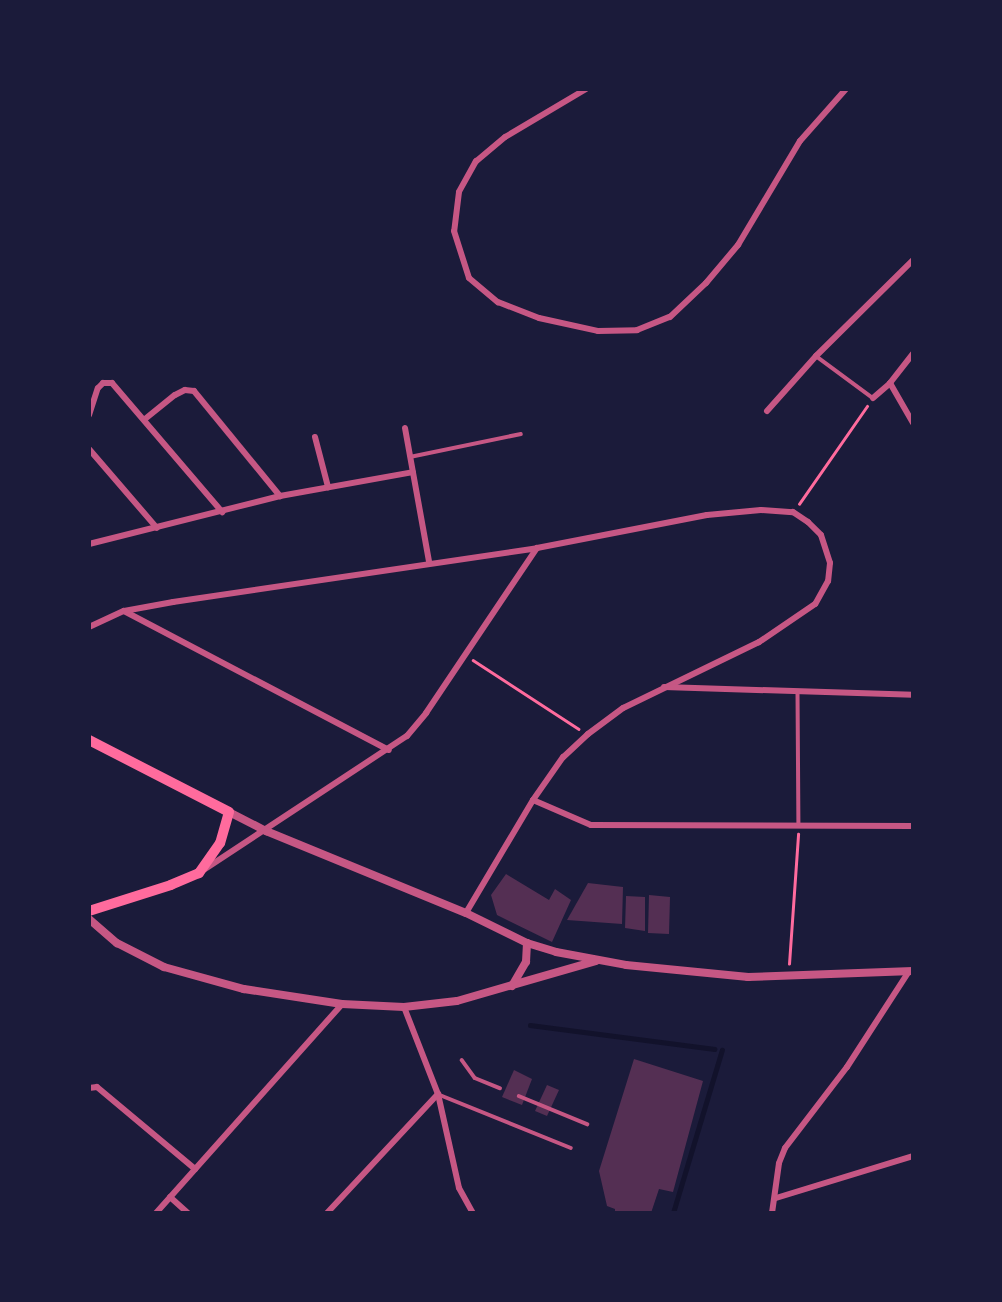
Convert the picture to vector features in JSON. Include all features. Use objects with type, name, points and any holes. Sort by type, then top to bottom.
[{"type":"main road","points":[[89,740],[229,812],[220,843],[199,873],[171,885],[89,911]]},
{"type":"street","points":[[586,89],[505,137],[476,161],[459,192],[454,231],[468,278],[498,302],[539,318],[598,331],[636,330],[670,317],[706,283],[738,245],[800,141],[846,89]]},
{"type":"street","points":[[767,411],[816,356],[913,260]]},
{"type":"street","points":[[873,398],[890,383],[913,354]]},
{"type":"street","points":[[89,415],[98,388],[103,383],[112,383],[222,512]]},
{"type":"street","points":[[890,383],[913,423]]},
{"type":"street","points":[[145,419],[175,395],[185,390],[194,391],[280,496]]},
{"type":"street","points":[[405,428],[429,562]]},
{"type":"street","points":[[315,436],[328,486]]},
{"type":"street","points":[[89,449],[157,528]]},
{"type":"street","points":[[89,544],[280,496],[413,471]]},
{"type":"street","points":[[89,627],[124,611],[429,562],[537,548],[707,515],[761,510],[793,512],[821,535],[830,563],[828,581],[815,604],[759,642],[623,708],[588,734],[563,757],[533,800],[466,913]]},
{"type":"street","points":[[199,873],[407,736],[426,713],[537,548]]},
{"type":"street","points":[[124,611],[389,750]]},
{"type":"street","points":[[662,687],[913,695]]},
{"type":"street","points":[[533,800],[591,824],[913,826]]},
{"type":"street","points":[[229,812],[266,831],[466,913],[527,943],[597,960],[748,977],[788,978],[911,971]]},
{"type":"street","points":[[89,919],[117,943],[164,967],[244,989],[342,1004],[404,1007],[480,997],[597,960]]},
{"type":"street","points":[[512,986],[526,962],[527,943]]},
{"type":"street","points":[[772,1213],[779,1163],[785,1149],[847,1067],[911,971]]},
{"type":"street","points":[[156,1213],[342,1004]]},
{"type":"street","points":[[404,1007],[438,1094],[458,1188],[473,1213]]},
{"type":"street","points":[[89,1088],[97,1087],[195,1169]]},
{"type":"street","points":[[327,1213],[438,1094]]},
{"type":"street","points":[[776,1198],[913,1156]]},
{"type":"street","points":[[170,1197],[188,1213]]},
{"type":"lane","points":[[816,356],[873,398]]},
{"type":"lane","points":[[410,457],[521,434]]},
{"type":"lane","points":[[798,691],[799,826]]},
{"type":"lane","points":[[462,1060],[475,1078],[500,1088]]},
{"type":"lane","points":[[438,1094],[571,1148]]},
{"type":"lane","points":[[519,1096],[587,1124]]},
{"type":"path","points":[[793,512],[873,398]]},
{"type":"path","points":[[466,655],[588,734]]},
{"type":"path","points":[[788,978],[799,826]]},
{"type":"building","points":[[506,874],[549,900],[555,889],[571,900],[552,942],[497,915],[491,895]]},
{"type":"building","points":[[588,883],[623,887],[622,924],[567,920]]},
{"type":"building","points":[[649,895],[670,897],[669,934],[648,933]]},
{"type":"building","points":[[626,896],[645,897],[645,931],[625,928]]},
{"type":"building","points":[[634,1059],[703,1081],[673,1192],[659,1189],[651,1213],[615,1213],[615,1209],[607,1206],[599,1171]]},
{"type":"building","points":[[514,1070],[532,1079],[522,1105],[502,1097]]},
{"type":"building","points":[[547,1085],[559,1090],[547,1116],[535,1111]]},
{"type":"waterway","points":[[530,1025],[714,1049]]},
{"type":"waterway","points":[[673,1213],[722,1050]]}]
